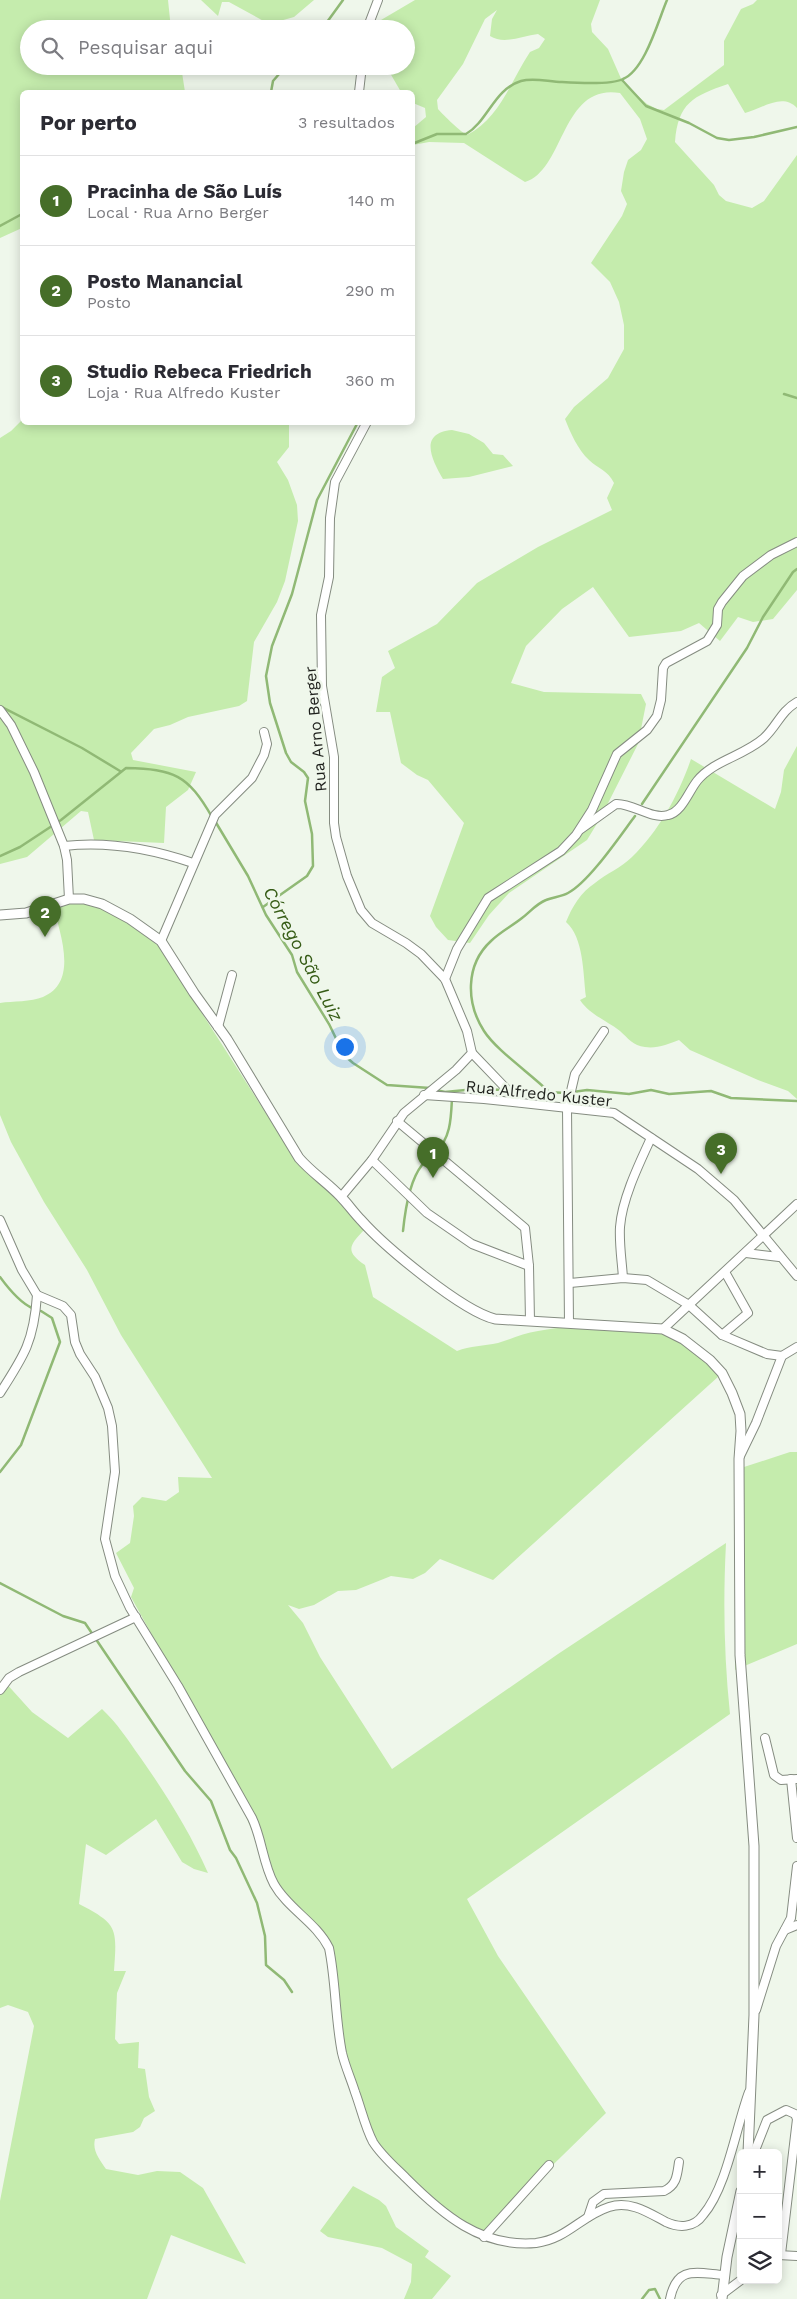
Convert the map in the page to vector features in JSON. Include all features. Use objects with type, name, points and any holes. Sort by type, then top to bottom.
[{"type":"main road","points":[[0,916],[26,913],[69,899],[84,899],[102,904],[130,919],[161,940],[218,1027],[299,1158],[313,1174],[341,1196],[361,1221],[378,1237],[426,1277],[473,1311],[495,1319],[663,1329],[692,1346],[710,1360],[722,1373],[740,1414],[742,1431],[739,1459],[740,1655],[753,1836],[753,2083],[748,2149]]},
{"type":"main road","points":[[721,2297],[740,2194]]},
{"type":"street","points":[[370,20],[378,0]]},
{"type":"street","points":[[359,90],[361,75]]},
{"type":"street","name":"Rua Arno Berger","points":[[365,425],[335,482],[330,518],[329,577],[320,636],[322,686],[334,757],[334,823],[340,855],[365,917],[406,943],[445,978],[467,1031],[472,1054]]},
{"type":"street","points":[[445,978],[457,949],[488,898],[561,851],[579,831],[592,810],[617,754],[647,730],[657,716],[661,700],[663,668],[666,663],[707,641],[717,625],[718,609],[743,576],[771,555],[797,542]]},
{"type":"street","points":[[579,831],[616,804],[660,816],[670,814],[683,803],[695,784],[707,771],[764,738],[783,712],[797,702]]},
{"type":"street","points":[[0,710],[11,725],[34,772],[64,846],[67,860],[69,899]]},
{"type":"street","points":[[161,940],[208,827],[215,815],[255,773],[266,749],[264,732]]},
{"type":"street","points":[[64,846],[125,847],[158,852],[193,863]]},
{"type":"street","points":[[218,1027],[232,975]]},
{"type":"street","points":[[569,1323],[568,1105],[571,1083],[577,1070],[604,1032]]},
{"type":"street","points":[[341,1196],[372,1160],[397,1121],[472,1054],[519,1102]]},
{"type":"street","name":"Rua Alfredo Kuster","points":[[424,1096],[568,1105],[614,1113],[698,1169],[734,1200],[797,1276]]},
{"type":"street","points":[[397,1121],[522,1224],[526,1232],[530,1266],[530,1321]]},
{"type":"street","points":[[623,1278],[620,1226],[623,1211],[635,1174],[651,1138]]},
{"type":"street","points":[[372,1160],[427,1213],[472,1244],[530,1266]]},
{"type":"street","points":[[663,1329],[797,1204]]},
{"type":"street","points":[[0,1220],[22,1270],[37,1295],[62,1306],[71,1315],[75,1342],[80,1354],[95,1377],[108,1408],[112,1426],[115,1472],[105,1539],[114,1576],[252,1818],[259,1833],[268,1871],[274,1884],[296,1911],[324,1939],[329,1948],[342,2053],[374,2143],[433,2205],[452,2220],[484,2237],[506,2242],[535,2243],[557,2238],[588,2217],[614,2206],[627,2205],[644,2210],[679,2226],[698,2221],[720,2183],[753,2083]]},
{"type":"street","points":[[746,1253],[779,1256]]},
{"type":"street","points":[[722,1335],[748,1313],[726,1272]]},
{"type":"street","points":[[570,1283],[623,1278],[646,1280],[689,1305],[722,1335],[767,1354],[782,1356]]},
{"type":"street","points":[[0,1394],[25,1354],[32,1333],[37,1295]]},
{"type":"street","points":[[739,1459],[756,1423],[782,1356],[797,1347]]},
{"type":"street","points":[[0,1690],[9,1678],[19,1672],[136,1617]]},
{"type":"street","points":[[765,1738],[774,1775],[781,1780],[794,1779],[797,1838]]},
{"type":"street","points":[[754,2015],[776,1946],[791,1918],[797,1866]]},
{"type":"street","points":[[785,1930],[797,1925]]},
{"type":"street","points":[[756,2149],[767,2120],[786,2110],[796,2114],[797,2119],[782,2239]]},
{"type":"street","points":[[588,2217],[593,2202],[604,2194],[664,2191],[670,2188],[676,2181],[679,2162]]},
{"type":"street","points":[[484,2237],[549,2165]]},
{"type":"street","points":[[782,2255],[797,2256]]},
{"type":"street","points":[[670,2299],[675,2283],[682,2275],[692,2273],[724,2275]]},
{"type":"street","points":[[721,2297],[737,2283]]},
{"type":"green space","points":[[0,0],[168,0],[170,20],[20,20],[20,75],[182,75],[185,90],[20,90],[20,229],[0,238]]},
{"type":"green space","points":[[201,0],[314,0],[294,17],[283,20],[262,20],[229,2],[222,2],[218,16]]},
{"type":"green space","points":[[415,0],[600,0],[591,24],[592,32],[608,49],[623,83],[647,104],[664,110],[724,65],[724,41],[741,9],[753,4],[757,0],[797,0],[797,108],[791,103],[778,101],[745,113],[728,84],[705,93],[689,103],[680,118],[675,142],[726,201],[752,208],[764,201],[797,155],[797,590],[773,619],[753,622],[738,617],[720,641],[699,623],[681,631],[629,637],[593,587],[562,609],[526,646],[511,683],[544,692],[641,694],[646,704],[638,744],[601,817],[587,840],[509,893],[489,915],[470,943],[448,940],[436,927],[430,916],[464,823],[428,780],[417,775],[401,763],[390,712],[376,712],[382,677],[395,668],[388,651],[437,624],[477,583],[538,547],[612,510],[607,498],[614,483],[612,479],[592,463],[581,451],[565,419],[574,407],[608,378],[624,349],[624,325],[619,302],[610,282],[591,263],[622,216],[627,204],[621,191],[624,172],[628,160],[641,150],[647,139],[640,119],[620,93],[601,93],[586,101],[565,129],[548,162],[538,174],[525,182],[464,143],[429,142],[415,145],[415,126],[426,117],[425,108],[415,104],[415,90],[400,90],[391,75],[415,75],[415,20],[381,20]],"holes":[[[497,10],[492,19],[490,36],[495,39],[507,40],[538,34],[545,39],[539,48],[530,52],[503,98],[488,119],[467,135],[452,124],[438,109],[437,100],[463,64],[485,19]]]},
{"type":"green space","points":[[20,422],[20,425],[289,425],[289,447],[277,462],[288,480],[297,505],[298,521],[285,581],[277,602],[254,642],[247,701],[239,706],[188,717],[170,725],[154,729],[131,753],[133,760],[196,772],[188,790],[166,807],[164,843],[94,840],[88,812],[81,811],[27,857],[0,864],[0,438]]},
{"type":"green space","points":[[452,430],[469,434],[484,443],[493,454],[503,455],[513,466],[469,477],[443,479],[432,456],[431,442],[441,432]]},
{"type":"green space","points":[[797,746],[797,1099],[788,1091],[690,1050],[679,1040],[654,1047],[637,1045],[615,1027],[593,1014],[580,1000],[586,997],[582,956],[576,937],[566,922],[581,895],[600,879],[628,861],[651,836],[674,799],[691,759],[775,809],[781,792],[784,770]]},
{"type":"green space","points":[[64,899],[105,907],[159,946],[290,1151],[352,1214],[364,1230],[352,1244],[351,1248],[354,1256],[365,1265],[373,1297],[457,1351],[498,1343],[533,1332],[590,1325],[627,1326],[662,1332],[684,1341],[701,1354],[719,1376],[493,1580],[440,1559],[425,1573],[413,1579],[391,1576],[356,1590],[338,1591],[314,1605],[299,1609],[288,1605],[303,1623],[320,1657],[392,1769],[558,1654],[726,1543],[725,1629],[730,1714],[467,1899],[498,1956],[606,2113],[482,2234],[471,2234],[371,2144],[365,2133],[351,2086],[328,1956],[322,1941],[284,1895],[267,1865],[234,1789],[131,1597],[134,1588],[116,1553],[130,1543],[134,1516],[133,1506],[142,1497],[166,1501],[179,1492],[178,1477],[212,1478],[121,1335],[87,1270],[44,1202],[11,1142],[0,1115],[0,1003],[38,999],[54,990],[61,980],[64,968],[64,954],[52,902]]},
{"type":"green space","points":[[790,1452],[797,1452],[797,1644],[735,1670],[735,1572],[744,1467]]},
{"type":"green space","points":[[4,1681],[32,1712],[68,1738],[102,1709],[122,1732],[159,1785],[185,1828],[208,1873],[194,1869],[182,1862],[156,1819],[106,1855],[86,1844],[79,1904],[108,1923],[115,1936],[114,1971],[126,1971],[117,1993],[115,2039],[119,2044],[139,2042],[138,2068],[145,2069],[149,2097],[155,2111],[144,2118],[140,2127],[133,2132],[95,2139],[94,2143],[99,2159],[106,2169],[138,2175],[157,2171],[180,2172],[203,2188],[246,2264],[171,2235],[147,2299],[0,2299],[0,2201],[34,2026],[28,2012],[8,2005],[0,2008],[0,1691]]},
{"type":"green space","points":[[353,2186],[379,2200],[386,2206],[396,2227],[429,2251],[425,2257],[451,2276],[432,2299],[404,2299],[411,2282],[412,2264],[382,2248],[328,2237],[320,2231]]},
{"type":"waterway","points":[[329,20],[343,0]]},
{"type":"waterway","points":[[415,143],[437,134],[466,134],[474,128],[504,91],[521,81],[594,83],[623,79],[631,74],[644,56],[667,0]]},
{"type":"waterway","points":[[271,90],[273,81],[278,75]]},
{"type":"waterway","points":[[622,80],[646,106],[689,123],[717,138],[729,140],[754,137],[797,127]]},
{"type":"waterway","points":[[0,226],[20,215]]},
{"type":"waterway","points":[[784,394],[797,398]]},
{"type":"waterway","points":[[263,907],[307,876],[313,866],[312,834],[305,801],[308,778],[304,772],[291,762],[286,753],[270,703],[266,676],[272,646],[292,594],[317,500],[356,425]]},
{"type":"waterway","points":[[642,804],[747,648],[763,617],[793,572],[797,569]]},
{"type":"waterway","points":[[0,706],[82,748],[120,771]]},
{"type":"waterway","name":"Córrego São Luiz","points":[[0,856],[20,847],[61,820],[126,768],[156,770],[178,777],[195,792],[212,817]]},
{"type":"waterway","points":[[548,1091],[505,1054],[484,1031],[478,1020],[471,997],[471,984],[476,961],[482,951],[495,938],[539,904],[568,893],[585,879],[604,858],[635,816]]},
{"type":"waterway","name":"Córrego São Luiz","points":[[215,821],[248,876],[266,915],[292,955],[297,972],[329,1024],[344,1055],[387,1085],[430,1088]]},
{"type":"waterway","name":"Córrego São Luiz","points":[[436,1090],[445,1092],[476,1089],[505,1090]]},
{"type":"waterway","name":"Córrego São Luiz","points":[[510,1090],[566,1093],[587,1090],[629,1094],[651,1090],[669,1094],[711,1091],[731,1098],[797,1101]]},
{"type":"waterway","points":[[403,1231],[414,1179],[422,1165],[436,1152],[445,1140],[450,1120],[452,1098]]},
{"type":"waterway","name":"Córrego São Luiz","points":[[0,1277],[18,1298],[32,1308]]},
{"type":"waterway","name":"Córrego São Luiz","points":[[0,1472],[21,1445],[60,1342],[52,1318],[41,1311]]},
{"type":"waterway","points":[[0,1583],[63,1616],[85,1623],[185,1771],[211,1801],[230,1850],[236,1858],[257,1903],[265,1936],[266,1965],[284,1980],[292,1992]]},
{"type":"waterway","points":[[642,2299],[649,2290],[655,2289],[660,2299]]},
{"type":"place","name":"Posto Manancial","points":[[45,937]]},
{"type":"place","name":"Studio Rebeca Friedrich","points":[[721,1174]]},
{"type":"place","name":"Pracinha de São Luís","points":[[433,1178]]}]
